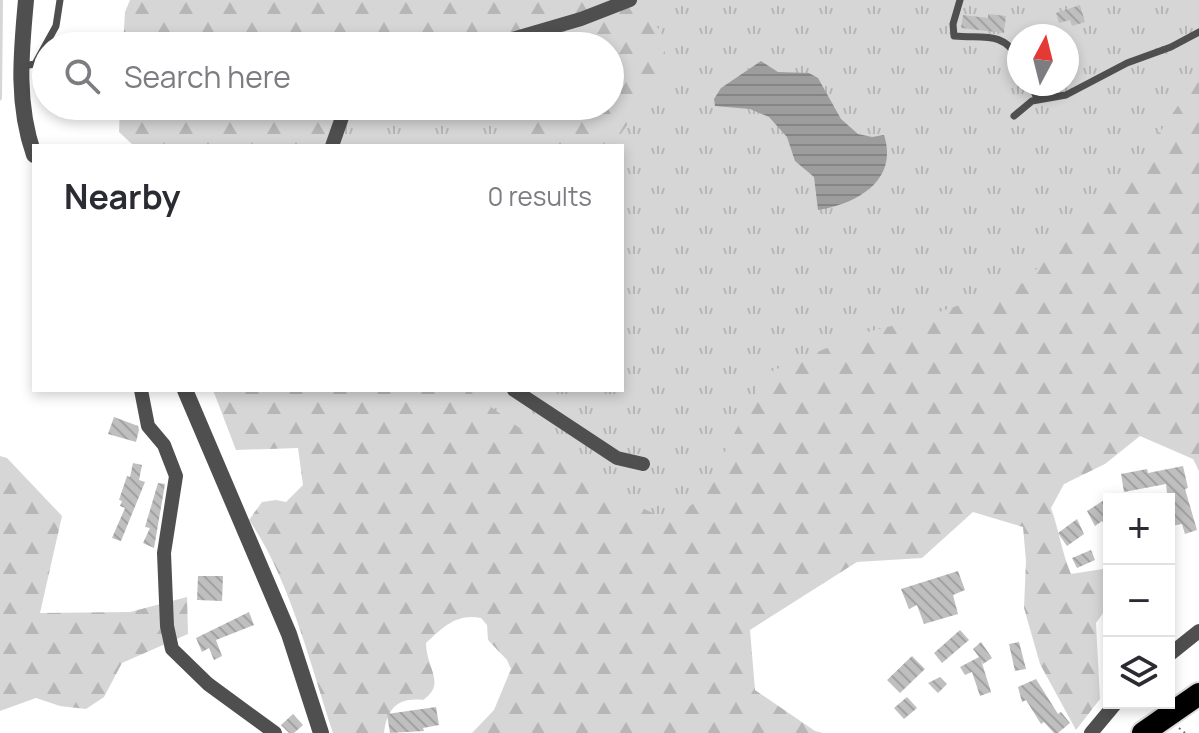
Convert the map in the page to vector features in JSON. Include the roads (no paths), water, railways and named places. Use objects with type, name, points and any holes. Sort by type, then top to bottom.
[{"type":"highway","points":[[1143,733],[1199,694]]},
{"type":"street","points":[[26,0],[20,66],[24,122],[32,148]]},
{"type":"street","points":[[536,32],[630,0]]},
{"type":"street","points":[[333,144],[341,120]]},
{"type":"street","points":[[141,392],[148,426],[164,445],[176,476],[164,553],[167,626],[172,649],[208,684],[275,733]]},
{"type":"street","points":[[186,392],[289,634],[321,733]]},
{"type":"street","points":[[517,392],[617,458],[643,464]]},
{"type":"street","points":[[1175,650],[1199,631]]},
{"type":"street","points":[[1091,733],[1111,709]]},
{"type":"lane","points":[[53,32],[60,0]]},
{"type":"lane","points":[[960,0],[953,24],[954,36],[1003,40],[1007,43]]},
{"type":"lane","points":[[1014,116],[1037,99],[1066,95],[1127,63],[1171,47],[1199,32]]},
{"type":"lane","points":[[20,66],[32,64]]}]
